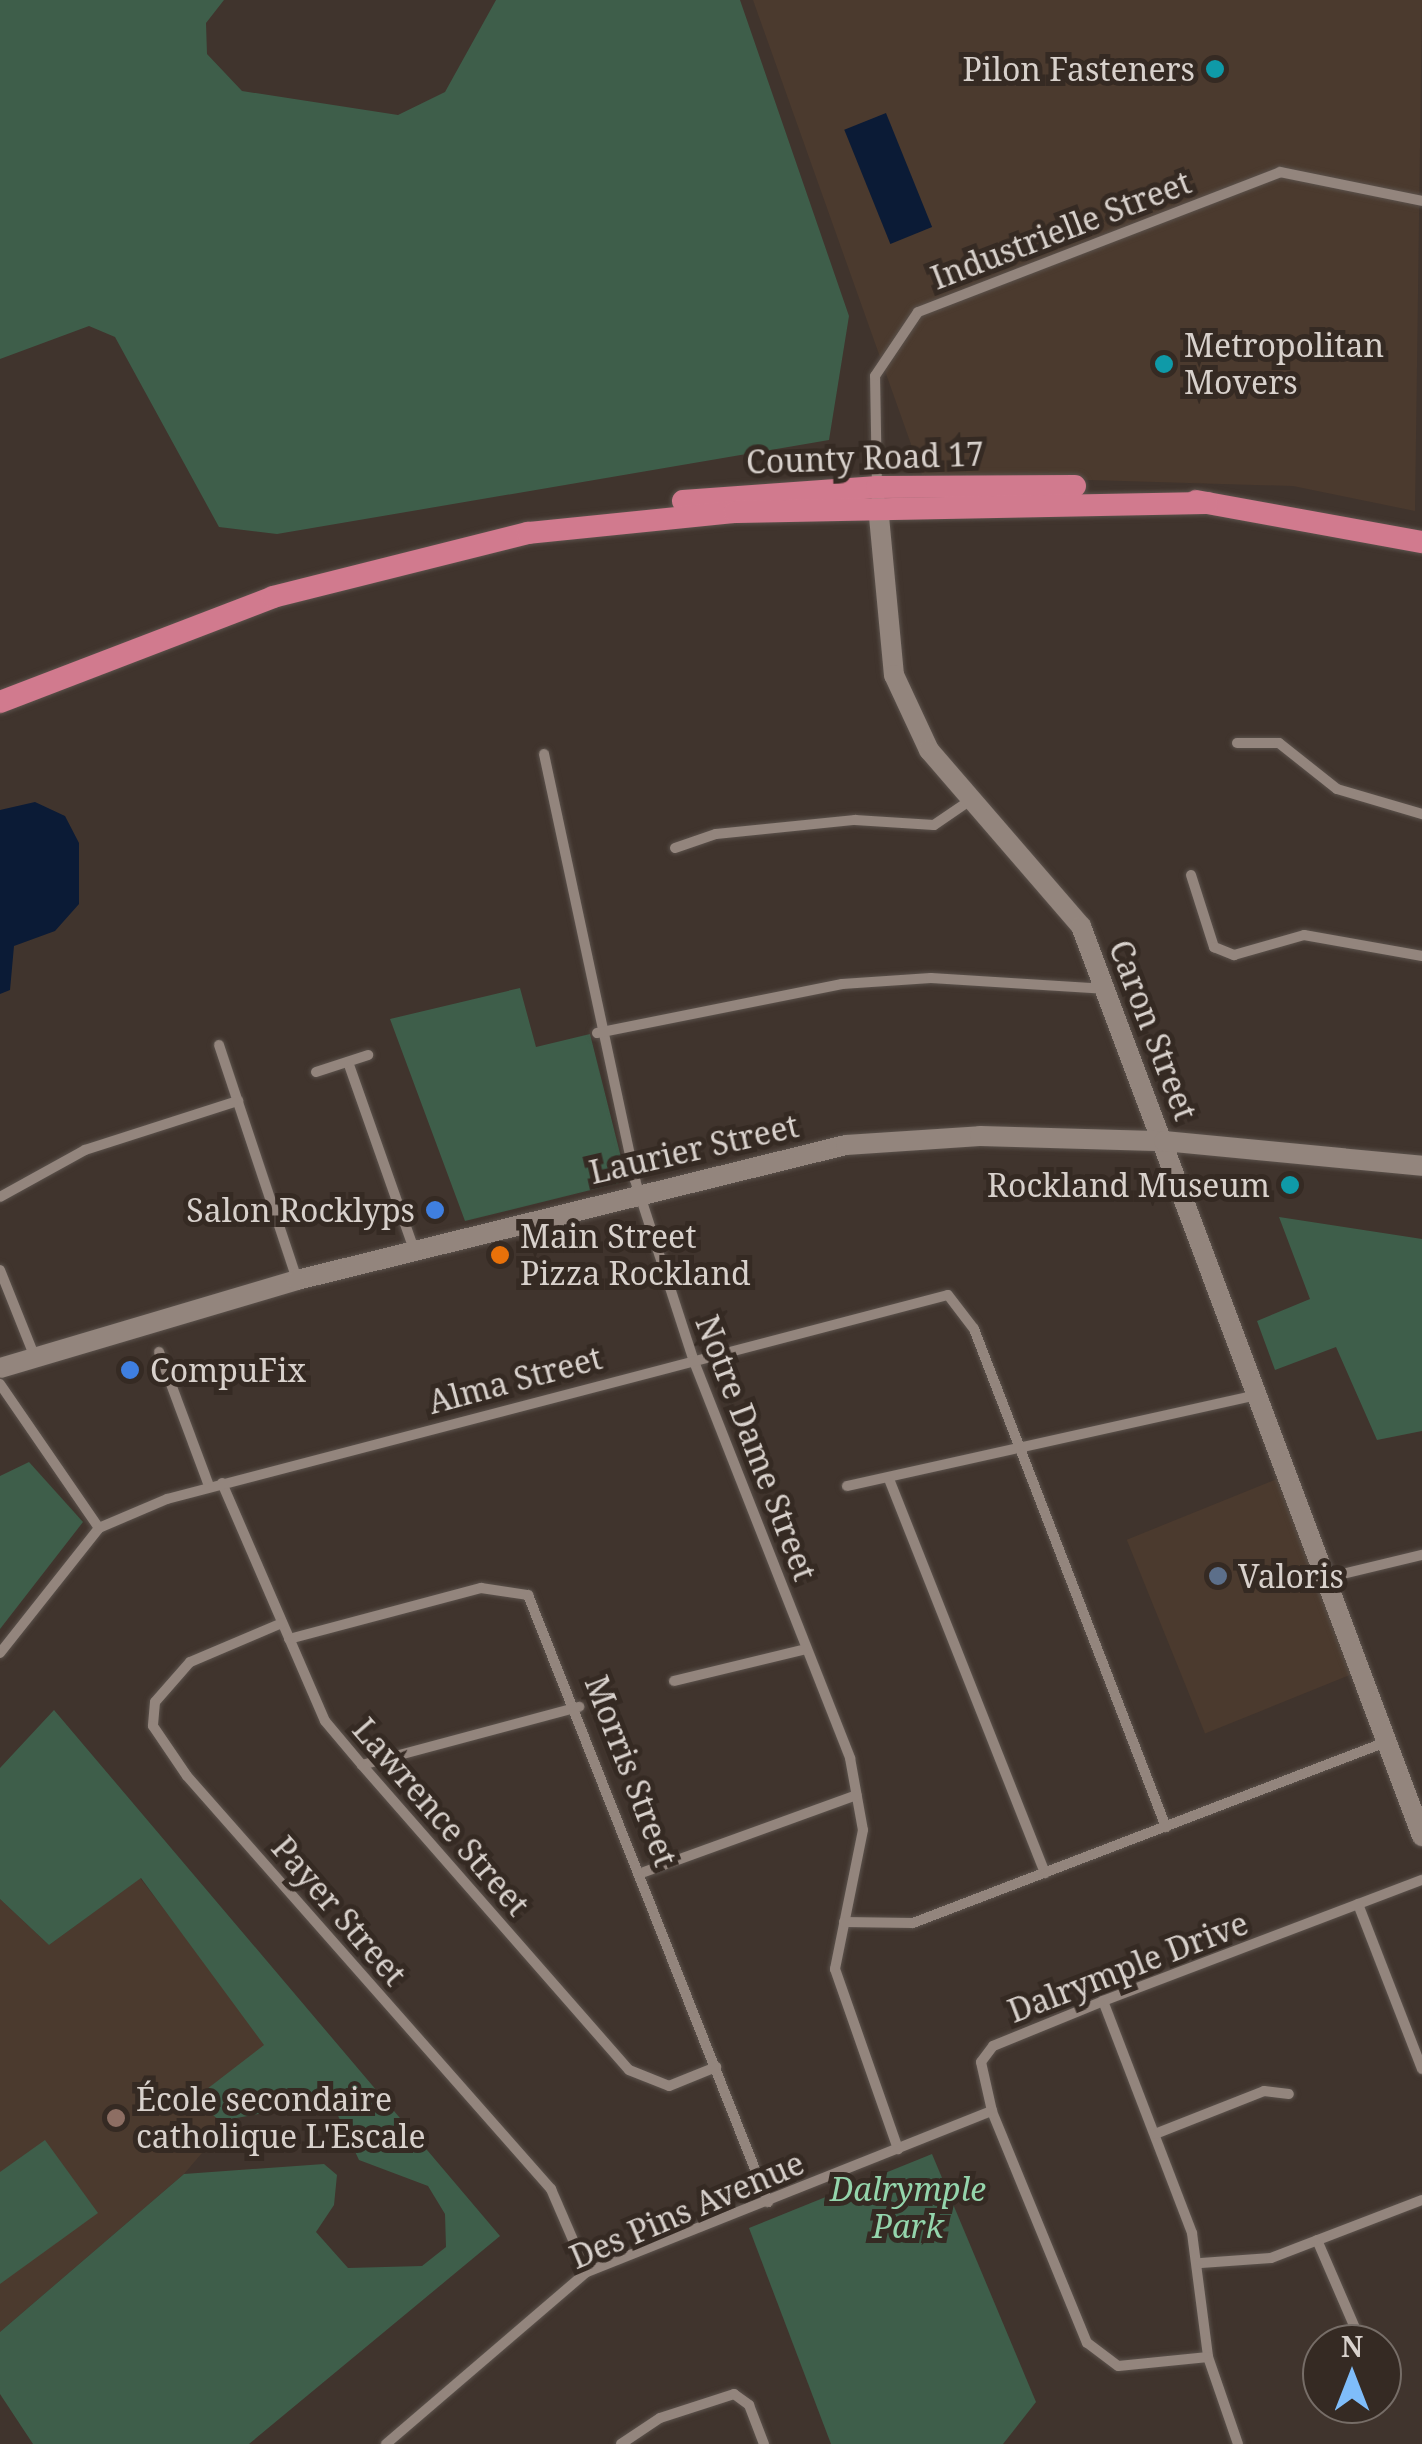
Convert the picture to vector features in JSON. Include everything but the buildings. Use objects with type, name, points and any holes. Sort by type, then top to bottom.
[{"type":"main road","name":"County Road 17","points":[[0,702],[254,602],[638,506],[1084,486],[1206,503],[1422,542]]},
{"type":"street","name":"Industrielle Street","points":[[878,496],[876,376],[918,312],[1280,172],[1422,202]]},
{"type":"street","name":"Caron Street","points":[[878,496],[894,675],[929,750],[969,801],[1070,909],[1107,990],[1422,1836]]},
{"type":"street","points":[[1238,743],[1279,742],[1361,802],[1422,814]]},
{"type":"street","name":"Notre Dame Street","points":[[544,754],[598,1033],[638,1191],[693,1359],[806,1649],[857,1795],[862,1830],[844,1922],[840,1998],[898,2149]]},
{"type":"street","points":[[675,848],[716,834],[855,820],[934,825],[969,801]]},
{"type":"street","points":[[1191,875],[1214,947],[1234,956],[1304,935],[1422,956]]},
{"type":"street","points":[[598,1033],[842,984],[1065,984],[1107,990]]},
{"type":"street","points":[[219,1045],[297,1280]]},
{"type":"street","points":[[316,1072],[368,1055]]},
{"type":"street","points":[[348,1062],[414,1249]]},
{"type":"street","points":[[0,1197],[85,1150],[238,1101]]},
{"type":"street","name":"Laurier Street","points":[[0,1368],[414,1249],[638,1191],[846,1145],[980,1136],[1164,1142],[1422,1166]]},
{"type":"street","points":[[0,1270],[34,1356]]},
{"type":"street","name":"Alma Street","points":[[99,1528],[209,1486],[948,1295],[974,1329],[1017,1450]]},
{"type":"street","points":[[158,1352],[209,1486]]},
{"type":"street","points":[[0,1384],[99,1528],[0,1653]]},
{"type":"street","points":[[847,1486],[1260,1394]]},
{"type":"street","points":[[1017,1450],[1166,1827]]},
{"type":"street","points":[[889,1479],[1045,1872]]},
{"type":"street","name":"Lawrence Street","points":[[222,1483],[325,1722],[362,1766],[629,2070],[669,2086],[716,2067]]},
{"type":"street","points":[[1326,1578],[1422,1555]]},
{"type":"street","name":"Morris Street","points":[[288,1639],[507,1586],[528,1594],[544,1617],[768,2202]]},
{"type":"street","name":"Payer Street","points":[[282,1623],[190,1662],[155,1702],[154,1726],[187,1776],[552,2189],[587,2272]]},
{"type":"street","points":[[674,1681],[806,1649]]},
{"type":"street","points":[[362,1766],[579,1707]]},
{"type":"street","points":[[844,1922],[913,1923],[1386,1742]]},
{"type":"street","points":[[644,1872],[857,1795]]},
{"type":"street","name":"Dalrymple Drive","points":[[1208,2356],[1118,2366],[1100,2359],[992,2111],[982,2062],[994,2046],[1422,1880]]},
{"type":"street","points":[[1358,1904],[1422,2070]]},
{"type":"street","points":[[1103,2001],[1201,2264],[1208,2356],[1238,2444]]},
{"type":"street","points":[[1155,2134],[1264,2090],[1289,2094]]},
{"type":"street","name":"Des Pins Avenue","points":[[386,2444],[587,2272],[992,2111]]},
{"type":"street","points":[[1201,2264],[1271,2258],[1422,2200]]},
{"type":"street","points":[[1317,2240],[1353,2324]]},
{"type":"street","points":[[621,2444],[660,2418],[734,2394],[748,2405],[764,2444]]},
{"type":"shaded area","points":[[753,0],[1422,0],[1415,511],[1293,486],[922,475]]},
{"type":"shaded area","points":[[1277,1479],[1355,1673],[1205,1733],[1127,1540]]},
{"type":"shaded area","name":"École secondaire catholique L'Escale","points":[[140,1878],[281,2061],[184,2174],[0,2332],[0,1899],[49,1945]]},
{"type":"green space","points":[[0,0],[224,0],[206,23],[207,54],[242,91],[398,115],[445,92],[496,0],[740,0],[849,316],[829,440],[277,534],[219,527],[115,337],[89,326],[0,359]]},
{"type":"green space","points":[[520,988],[536,1047],[590,1034],[627,1181],[465,1221],[390,1019]]},
{"type":"green space","points":[[1279,1217],[1422,1239],[1422,1431],[1377,1440],[1336,1347],[1275,1370],[1257,1321],[1310,1299]]},
{"type":"green space","points":[[29,1462],[83,1522],[0,1629],[0,1476]]},
{"type":"green space","points":[[54,1710],[500,2236],[249,2444],[33,2444],[0,2394],[0,2332],[184,2174],[324,2164],[337,2175],[334,2205],[316,2232],[348,2268],[422,2266],[446,2247],[445,2214],[428,2186],[359,2160],[331,2101],[220,2121],[194,2099],[264,2045],[141,1878],[49,1945],[0,1899],[0,1768]]},
{"type":"green space","points":[[45,2140],[98,2213],[0,2284],[0,2172]]},
{"type":"green space","name":"Dalrymple Park","points":[[932,2154],[1036,2402],[1003,2444],[831,2444],[749,2228]]},
{"type":"water","points":[[886,113],[932,227],[890,244],[844,130]]},
{"type":"water","points":[[35,802],[65,816],[79,843],[79,904],[55,931],[14,946],[10,990],[0,994],[0,810]]},
{"type":"place","name":"Pilon Fasteners","points":[[1215,69]]},
{"type":"place","name":"Metropolitan Movers","points":[[1164,364]]},
{"type":"place","name":"Rockland Museum","points":[[1290,1185]]},
{"type":"place","name":"Salon Rocklyps","points":[[435,1210]]},
{"type":"place","name":"Main Street Pizza Rockland","points":[[500,1255]]},
{"type":"place","name":"CompuFix","points":[[130,1370]]},
{"type":"place","name":"Valoris","points":[[1218,1576]]},
{"type":"place","name":"École secondaire catholique L'Escale","points":[[116,2118]]}]
